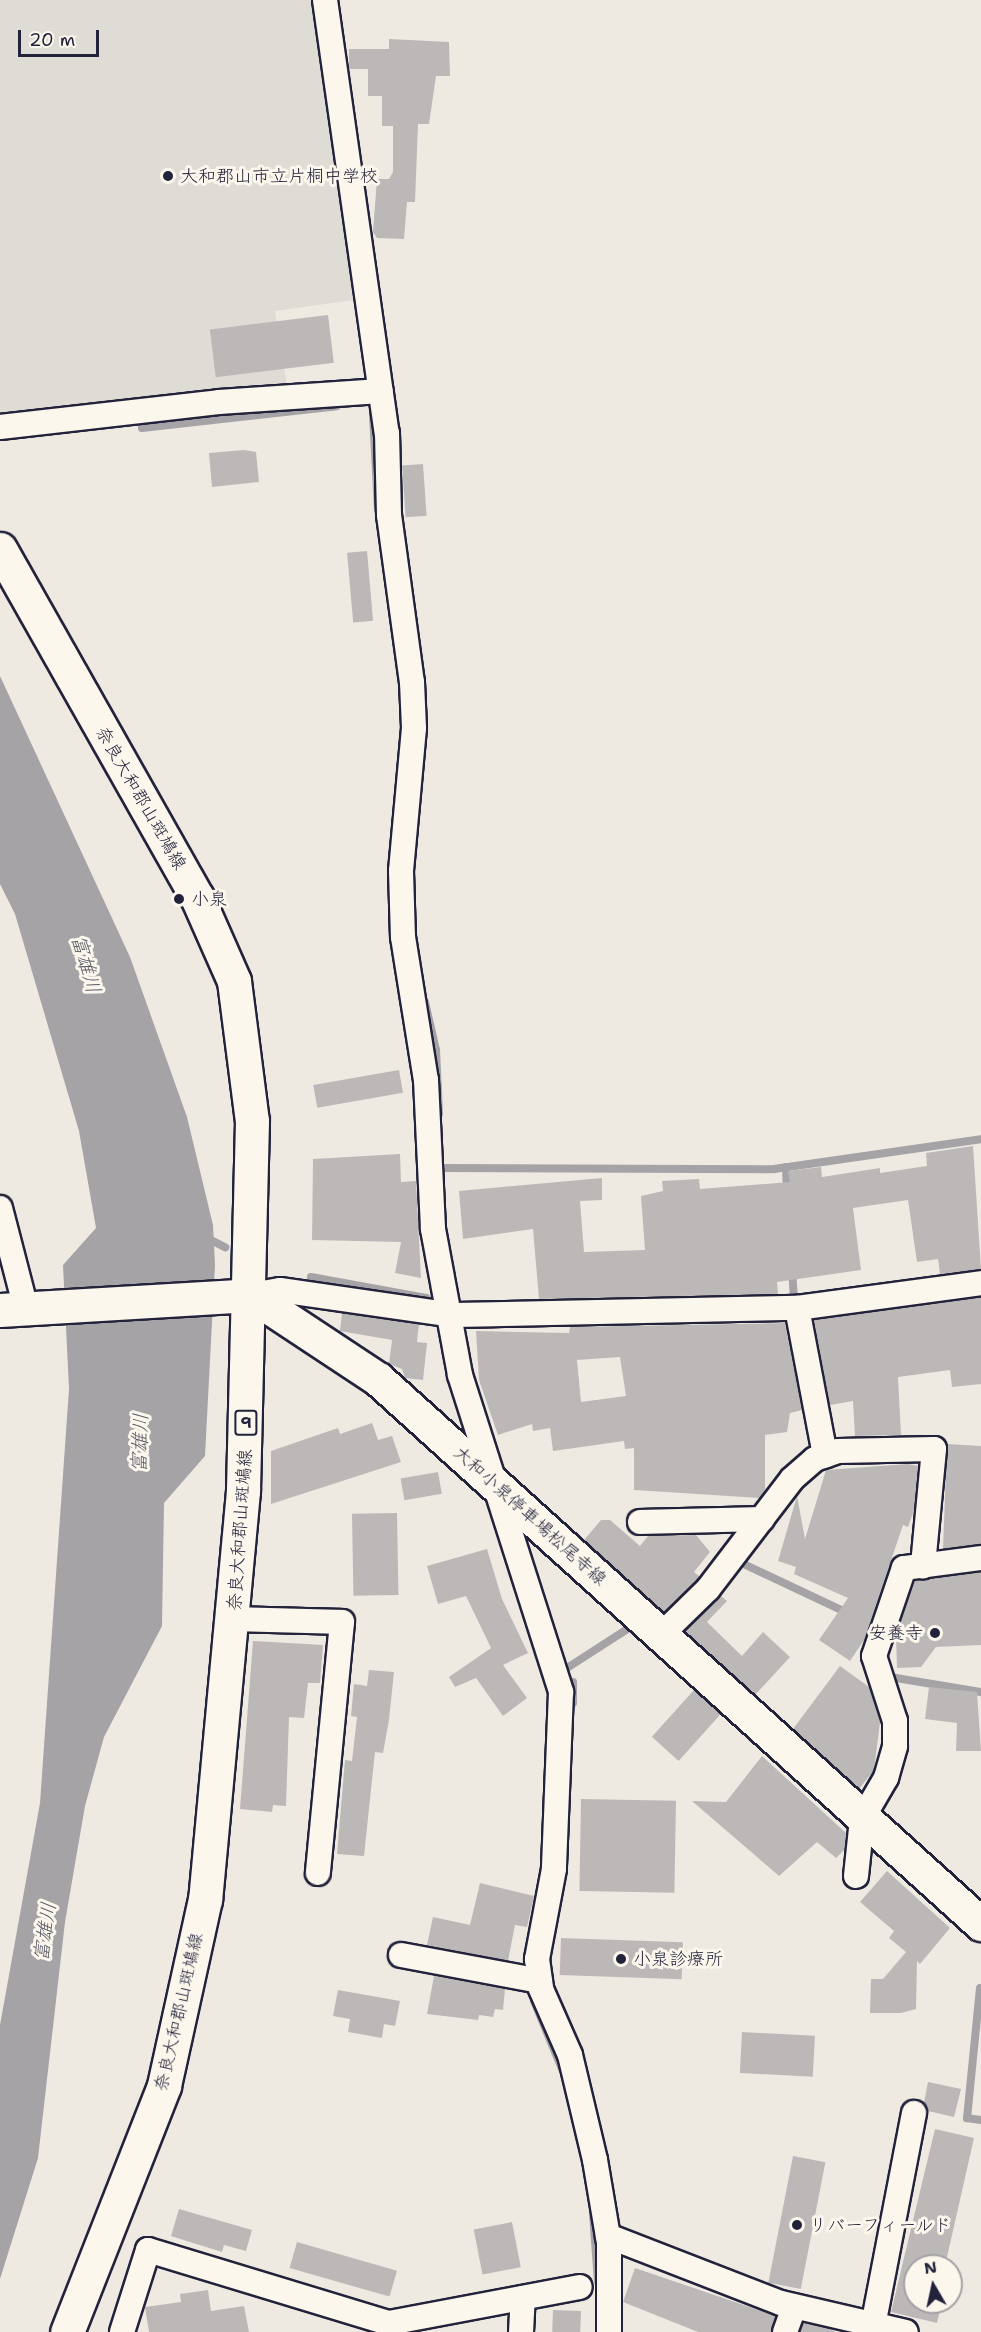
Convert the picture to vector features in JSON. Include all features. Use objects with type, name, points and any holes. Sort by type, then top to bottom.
[{"type":"main road","name":"奈良大和郡山斑鳩線","points":[[0,549],[197,897],[234,981],[252,1121],[241,1294],[234,1619],[205,1899],[172,2054],[135,2168],[67,2332]]},
{"type":"main road","points":[[20,1306],[241,1294]]},
{"type":"main road","name":"大和小泉停車場松尾寺線","points":[[241,1294],[378,1378],[662,1634],[862,1819],[981,1924]]},
{"type":"street","points":[[325,0],[381,391],[414,728],[404,799],[403,937],[422,1045],[433,1229],[460,1375],[561,1692],[554,1869],[537,1959],[530,1979],[570,2055],[608,2236],[609,2332]]},
{"type":"street","points":[[0,427],[219,402],[381,391]]},
{"type":"street","points":[[0,1208],[20,1306]]},
{"type":"street","points":[[241,1294],[280,1290],[448,1315],[797,1308],[981,1283]]},
{"type":"street","points":[[797,1308],[825,1455]]},
{"type":"street","points":[[662,1634],[732,1558],[792,1479],[825,1455],[934,1449],[923,1566]]},
{"type":"street","points":[[640,1522],[762,1519]]},
{"type":"street","points":[[856,1876],[862,1819],[886,1778],[896,1746],[895,1721],[874,1656],[904,1568],[981,1558]]},
{"type":"street","points":[[234,1619],[342,1622],[318,1873]]},
{"type":"street","points":[[401,1955],[530,1979]]},
{"type":"street","points":[[873,2326],[914,2113]]},
{"type":"street","points":[[608,2236],[794,2307],[906,2332]]},
{"type":"street","points":[[122,2332],[148,2250],[389,2323],[579,2287]]},
{"type":"street","points":[[521,2332],[523,2298]]},
{"type":"street","points":[[785,2332],[794,2307]]},
{"type":"shaded area","name":"大和郡山市立片桐中学校","points":[[0,0],[314,0],[353,300],[275,311],[287,386],[0,414]]},
{"type":"water","name":"富雄川","points":[[0,676],[130,957],[187,1117],[213,1225],[215,1265],[205,1456],[164,1503],[162,1626],[104,1737],[85,1806],[65,1922],[38,2158],[0,2279],[0,2025],[40,1803],[69,1389],[63,1265],[96,1228],[79,1131],[15,914],[0,884]]},
{"type":"building","points":[[389,39],[449,42],[450,76],[436,76],[429,124],[418,124],[415,202],[407,202],[404,239],[377,238],[373,232],[377,179],[389,179],[393,172],[393,126],[382,126],[382,96],[368,96],[368,69],[349,69],[349,49],[389,49]]},
{"type":"building","points":[[328,315],[334,363],[216,377],[210,330]]},
{"type":"building","points":[[244,450],[256,452],[259,482],[212,487],[209,453]]},
{"type":"building","points":[[423,464],[427,516],[406,517],[402,465]]},
{"type":"building","points":[[367,551],[373,621],[353,622],[347,553]]},
{"type":"building","points":[[399,1070],[403,1093],[317,1108],[313,1085]]},
{"type":"building","points":[[973,1146],[981,1269],[940,1274],[938,1259],[917,1262],[908,1200],[853,1208],[861,1270],[777,1282],[778,1294],[539,1299],[533,1229],[463,1239],[459,1191],[602,1178],[602,1200],[580,1201],[584,1252],[645,1250],[641,1196],[663,1191],[662,1181],[699,1179],[700,1189],[790,1182],[788,1171],[821,1167],[822,1177],[880,1168],[880,1173],[927,1166],[926,1153]]},
{"type":"building","points":[[400,1154],[401,1182],[416,1181],[421,1278],[395,1273],[401,1242],[312,1240],[313,1159]]},
{"type":"building","points":[[981,1297],[981,1384],[952,1387],[950,1370],[898,1377],[901,1435],[855,1436],[853,1401],[830,1405],[814,1320]]},
{"type":"building","points":[[342,1313],[419,1324],[417,1342],[427,1343],[423,1380],[405,1378],[402,1369],[389,1364],[392,1340],[340,1331]]},
{"type":"building","points":[[785,1323],[802,1410],[790,1413],[787,1432],[765,1435],[765,1490],[760,1498],[634,1490],[634,1448],[625,1449],[624,1441],[553,1451],[550,1428],[533,1431],[532,1424],[498,1435],[479,1380],[476,1331],[569,1333],[570,1327]],"holes":[[[620,1357],[626,1396],[581,1402],[577,1360]]]},
{"type":"building","points":[[372,1423],[378,1440],[392,1436],[401,1462],[271,1504],[271,1451],[338,1428],[340,1434]]},
{"type":"building","points":[[947,1444],[981,1446],[981,1544],[943,1549]]},
{"type":"building","points":[[908,1464],[918,1466],[914,1510],[908,1527],[903,1525],[864,1640],[850,1661],[819,1640],[848,1598],[794,1574],[796,1567],[778,1561],[797,1496],[805,1539],[826,1470]]},
{"type":"building","points":[[438,1472],[442,1494],[404,1500],[401,1479]]},
{"type":"building","points":[[397,1513],[398,1595],[353,1596],[352,1514]]},
{"type":"building","points":[[601,1520],[610,1520],[640,1546],[648,1536],[696,1535],[710,1552],[694,1572],[700,1577],[664,1612],[584,1540]]},
{"type":"building","points":[[487,1549],[502,1599],[528,1653],[503,1665],[527,1698],[503,1716],[476,1678],[455,1687],[449,1677],[491,1648],[466,1596],[438,1604],[427,1566]]},
{"type":"building","name":"安養寺","points":[[981,1572],[981,1645],[936,1647],[921,1667],[897,1668],[896,1635],[915,1581]]},
{"type":"building","points":[[721,1596],[727,1601],[707,1622],[742,1656],[763,1632],[790,1657],[755,1695],[685,1631]]},
{"type":"building","points":[[253,1641],[323,1645],[320,1683],[308,1683],[304,1718],[289,1717],[286,1806],[273,1805],[272,1812],[240,1809]]},
{"type":"building","points":[[840,1666],[869,1687],[880,1722],[874,1770],[859,1789],[793,1729]]},
{"type":"building","points":[[369,1670],[394,1672],[389,1720],[383,1753],[375,1752],[364,1856],[337,1854],[345,1760],[352,1761],[357,1717],[351,1716],[354,1684],[367,1686]]},
{"type":"building","points":[[929,1687],[977,1692],[981,1751],[956,1751],[957,1723],[925,1719]]},
{"type":"building","points":[[694,1690],[721,1714],[679,1761],[652,1737]]},
{"type":"building","points":[[762,1756],[846,1833],[845,1849],[836,1858],[817,1842],[779,1876],[692,1801],[726,1802]]},
{"type":"building","points":[[581,1799],[676,1801],[674,1893],[579,1891]]},
{"type":"building","points":[[887,1871],[950,1928],[920,1964],[917,1961],[916,2009],[901,2013],[870,2013],[871,1979],[883,1979],[906,1952],[889,1938],[894,1931],[860,1902]]},
{"type":"building","points":[[480,1883],[534,1896],[527,1927],[515,1925],[508,1961],[427,1945],[433,1917],[470,1925]]},
{"type":"building","name":"小泉診療所","points":[[561,1938],[683,1942],[682,1979],[560,1975]]},
{"type":"building","points":[[434,1976],[505,1989],[503,2010],[495,2009],[493,2017],[479,2015],[478,2020],[427,2014]]},
{"type":"building","points":[[338,1990],[400,2001],[395,2026],[384,2024],[382,2038],[348,2032],[350,2019],[333,2016]]},
{"type":"building","points":[[742,2032],[815,2036],[813,2077],[740,2073]]},
{"type":"building","points":[[928,2082],[961,2089],[954,2117],[928,2111],[924,2103]]},
{"type":"building","points":[[935,2129],[974,2138],[948,2254],[905,2254]]},
{"type":"building","name":"リバーフィールド","points":[[793,2156],[825,2162],[801,2289],[768,2283]]},
{"type":"building","points":[[179,2209],[252,2230],[246,2251],[224,2245],[222,2252],[171,2236]]},
{"type":"building","points":[[512,2222],[521,2267],[482,2275],[474,2229]]},
{"type":"building","points":[[297,2242],[397,2271],[390,2297],[290,2268]]},
{"type":"building","points":[[903,2262],[903,2314],[939,2314],[937,2323],[891,2312]]},
{"type":"building","points":[[635,2268],[776,2316],[771,2332],[698,2332],[623,2302]]},
{"type":"building","points":[[208,2290],[211,2311],[244,2306],[249,2332],[149,2332],[145,2307],[181,2302],[180,2294]]},
{"type":"building","points":[[553,2310],[581,2311],[580,2332],[552,2332]]},
{"type":"building","points":[[803,2323],[829,2329],[836,2332],[800,2332]]},
{"type":"waterway","points":[[142,428],[337,406]]},
{"type":"waterway","points":[[373,415],[378,510]]},
{"type":"waterway","points":[[425,1002],[436,1050],[439,1114]]},
{"type":"waterway","points":[[437,1168],[774,1169],[981,1139]]},
{"type":"waterway","points":[[786,1167],[787,1192]]},
{"type":"waterway","points":[[203,1236],[225,1247]]},
{"type":"waterway","points":[[792,1270],[794,1300]]},
{"type":"waterway","points":[[311,1277],[426,1298],[435,1306]]},
{"type":"waterway","points":[[733,1559],[848,1613]]},
{"type":"waterway","points":[[567,1668],[629,1628]]},
{"type":"waterway","points":[[884,1676],[981,1692]]},
{"type":"waterway","points":[[573,1682],[573,1703]]},
{"type":"waterway","points":[[980,1988],[967,2118],[981,2120]]},
{"type":"waterway","points":[[534,2001],[562,2069]]},
{"type":"waterway","points":[[593,2214],[598,2282]]},
{"type":"place","name":"大和郡山市立片桐中学校","points":[[168,176]]},
{"type":"place","name":"小泉","points":[[179,899]]},
{"type":"place","name":"安養寺","points":[[935,1633]]},
{"type":"place","name":"小泉診療所","points":[[621,1959]]},
{"type":"place","name":"リバーフィールド","points":[[797,2225]]}]
